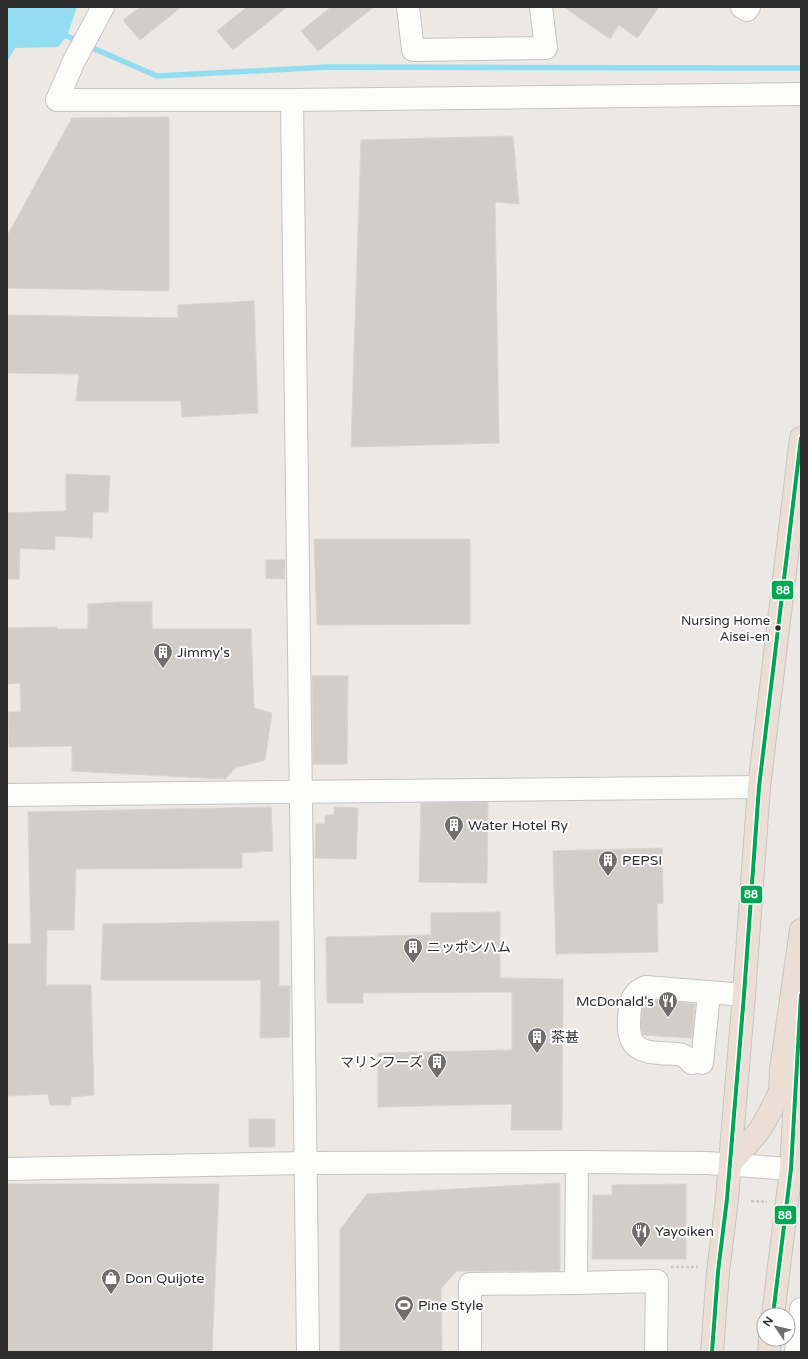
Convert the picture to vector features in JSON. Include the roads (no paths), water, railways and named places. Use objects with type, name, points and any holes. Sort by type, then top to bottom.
[{"type":"highway","points":[[712,1352],[718,1272],[730,1164],[759,788],[801,438]]},
{"type":"highway","points":[[730,1164],[758,1131],[780,1092],[781,1070],[801,930]]},
{"type":"highway","points":[[774,1307],[791,1169],[801,995]]},
{"type":"street","points":[[408,7],[413,50],[546,48],[541,7]]},
{"type":"street","points":[[742,7],[747,10],[749,7]]},
{"type":"street","points":[[98,16],[74,61],[57,100],[292,100],[801,94]]},
{"type":"street","points":[[292,100],[308,1352]]},
{"type":"street","points":[[7,795],[301,791],[759,788]]},
{"type":"street","points":[[709,993],[697,1063],[683,1055],[646,1051],[635,1045],[632,1041],[629,1032],[630,1004],[639,990],[646,987],[709,993],[744,994]]},
{"type":"street","points":[[576,1282],[577,1162]]},
{"type":"street","points":[[7,1169],[306,1163],[577,1162],[730,1164],[791,1169]]},
{"type":"street","points":[[470,1352],[470,1284],[657,1281],[656,1352]]},
{"type":"street","points":[[796,1352],[801,1309]]},
{"type":"water","points":[[7,7],[77,7],[67,36],[58,47],[15,48],[7,62]]},
{"type":"waterway","points":[[67,36],[80,42]]},
{"type":"waterway","points":[[88,46],[157,76],[328,67],[801,68]]},
{"type":"place","name":"Nursing Home Aisei-en","points":[[778,628]]},
{"type":"place","name":"Jimmy's","points":[[163,669]]},
{"type":"place","name":"Water Hotel Ry","points":[[454,842]]},
{"type":"place","name":"PEPSI","points":[[608,877]]},
{"type":"place","name":"ニッポンハム","points":[[413,964]]},
{"type":"place","name":"McDonald's","points":[[668,1018]]},
{"type":"place","name":"茶甚","points":[[537,1054]]},
{"type":"place","name":"マリンフーズ","points":[[437,1079]]},
{"type":"place","name":"Yayoiken","points":[[641,1248]]},
{"type":"place","name":"Don Quijote","points":[[111,1295]]},
{"type":"place","name":"Pine Style","points":[[404,1322]]}]
